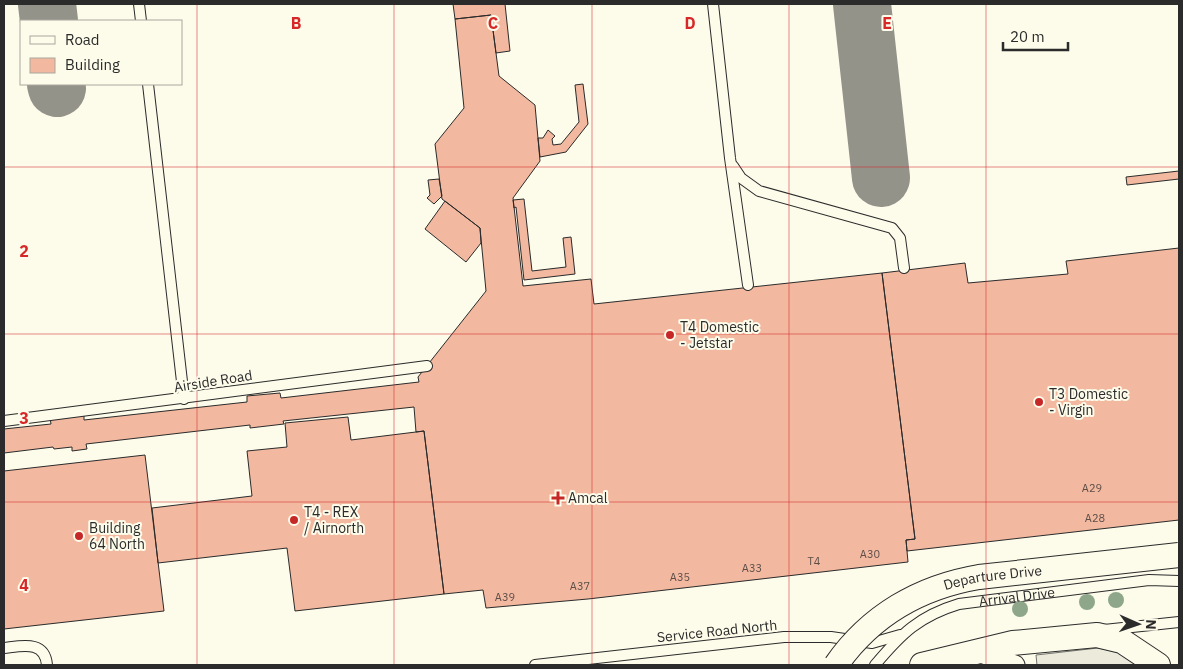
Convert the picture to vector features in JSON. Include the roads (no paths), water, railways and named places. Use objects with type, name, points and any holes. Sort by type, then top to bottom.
[{"type":"street","name":"Departure Drive","points":[[836,665],[854,640],[874,622],[903,602],[947,583],[978,577],[1179,555]]},
{"type":"street","points":[[978,659],[1014,643],[1097,635],[1122,641],[1158,665]]},
{"type":"street","points":[[922,665],[978,659],[1015,665]]},
{"type":"lane","points":[[139,4],[141,20]]},
{"type":"lane","points":[[713,4],[730,158],[748,285]]},
{"type":"lane","points":[[148,85],[184,399]]},
{"type":"lane","points":[[730,158],[740,178],[759,191],[892,228],[900,238],[904,268]]},
{"type":"lane","name":"Airside Road","points":[[4,421],[427,366]]},
{"type":"lane","name":"Arrival Drive","points":[[875,665],[900,635],[934,612],[959,604],[1149,580],[1179,581]]},
{"type":"lane","points":[[1097,635],[1105,629],[1179,622]]},
{"type":"lane","name":"Service Road North","points":[[535,665],[798,636],[831,637],[872,642],[888,640],[900,635]]},
{"type":"lane","points":[[4,648],[34,646],[41,650],[47,664]]},
{"type":"place","name":"T4 Domestic - Jetstar","points":[[670,335]]},
{"type":"place","name":"T3 Domestic - Virgin","points":[[1039,402]]},
{"type":"place","name":"Amcal","points":[[558,498]]},
{"type":"place","name":"T4 - REX / Airnorth","points":[[294,520]]},
{"type":"place","name":"Building 64 North","points":[[79,536]]}]
